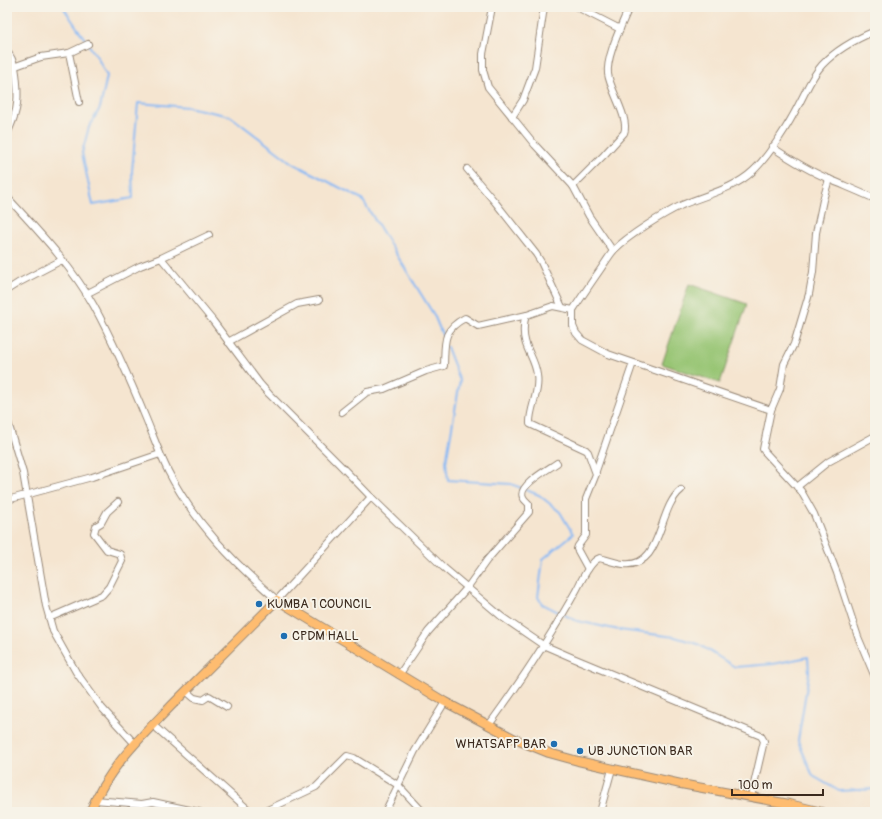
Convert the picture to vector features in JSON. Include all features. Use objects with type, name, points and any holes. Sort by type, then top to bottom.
[{"type":"main road","points":[[90,812],[106,779],[118,763],[186,691],[277,600],[445,702],[517,740],[549,753],[681,784],[822,812]]},
{"type":"street","points":[[492,7],[483,54],[484,77],[491,90],[512,117],[572,186],[589,216],[613,251]]},
{"type":"street","points":[[512,117],[523,100],[535,68],[544,7]]},
{"type":"street","points":[[578,7],[620,29]]},
{"type":"street","points":[[572,186],[604,155],[625,130],[621,112],[608,74],[614,44],[629,7]]},
{"type":"street","points":[[771,410],[608,354],[582,340],[576,333],[573,326],[573,310],[613,251],[622,243],[662,216],[682,205],[733,185],[753,172],[772,147],[794,113],[821,65],[831,56],[875,31]]},
{"type":"street","points":[[16,66],[41,57],[69,53],[88,44]]},
{"type":"street","points":[[7,51],[16,66],[19,99],[13,122],[7,134]]},
{"type":"street","points":[[69,53],[79,102]]},
{"type":"street","points":[[772,147],[797,163],[875,199]]},
{"type":"street","points":[[466,169],[495,202],[536,254],[562,307]]},
{"type":"street","points":[[829,179],[822,200],[816,233],[813,272],[809,294],[794,344],[784,364],[780,389],[771,410],[763,449],[797,487],[814,514],[837,573],[858,637],[875,677]]},
{"type":"street","points":[[7,196],[62,260],[93,305],[124,366],[160,454],[181,494],[218,544],[251,578],[277,600],[371,497]]},
{"type":"street","points":[[86,294],[140,266],[209,236]]},
{"type":"street","points":[[161,258],[269,394],[443,567],[502,617],[543,645],[761,736],[764,741],[751,797]]},
{"type":"street","points":[[7,290],[62,260]]},
{"type":"street","points":[[228,342],[296,304],[319,300]]},
{"type":"street","points":[[342,412],[367,392],[384,389],[426,371],[444,366],[445,338],[454,324],[465,318],[478,326],[527,315],[546,307],[562,307],[573,310]]},
{"type":"street","points":[[527,315],[524,320],[524,341],[538,376],[536,397],[530,424],[586,450],[596,471]]},
{"type":"street","points":[[588,569],[577,549],[586,535],[586,498],[596,476],[596,471],[633,363]]},
{"type":"street","points":[[7,419],[28,495],[40,571],[49,618],[53,630],[76,672],[102,708],[135,744]]},
{"type":"street","points":[[797,487],[828,462],[875,436]]},
{"type":"street","points":[[7,500],[92,477],[160,454]]},
{"type":"street","points":[[399,675],[428,632],[467,588],[487,560],[529,512],[529,504],[522,494],[527,485],[534,478],[557,463]]},
{"type":"street","points":[[490,725],[521,681],[563,614],[588,569],[598,558],[623,564],[638,563],[644,559],[654,546],[671,501],[675,494],[681,490]]},
{"type":"street","points":[[49,618],[102,595],[109,587],[122,561],[120,554],[107,550],[94,533],[96,526],[101,523],[107,512],[118,502]]},
{"type":"street","points":[[186,691],[194,698],[203,700],[209,696],[227,708]]},
{"type":"street","points":[[385,812],[415,750],[445,702]]},
{"type":"street","points":[[153,725],[252,812]]},
{"type":"street","points":[[263,812],[316,787],[347,756],[354,758],[398,785],[423,812]]},
{"type":"street","points":[[600,812],[612,769]]},
{"type":"street","points":[[95,800],[142,804],[153,802],[199,812]]},
{"type":"green space","points":[[689,284],[747,304],[720,383],[662,364]]},
{"type":"waterway","points":[[63,7],[97,57],[107,76],[100,108],[89,127],[82,153],[93,205],[133,198],[132,171],[138,103],[188,107],[230,116],[292,163],[362,199],[434,315],[444,339]]},
{"type":"waterway","points":[[447,347],[460,381],[446,462],[448,480],[511,484],[539,495],[560,512],[573,534],[543,559],[538,597],[542,604],[577,621],[619,630],[675,637],[698,644],[735,667],[773,664],[808,657],[809,673],[798,741],[813,776],[839,791],[875,789]]},
{"type":"place","name":"KUMBA 1 COUNCIL","points":[[259,604]]},
{"type":"place","name":"CPDM HALL","points":[[284,636]]},
{"type":"place","name":"WHATSAPP BAR","points":[[554,744]]},
{"type":"place","name":"UB JUNCTION BAR","points":[[580,751]]}]
